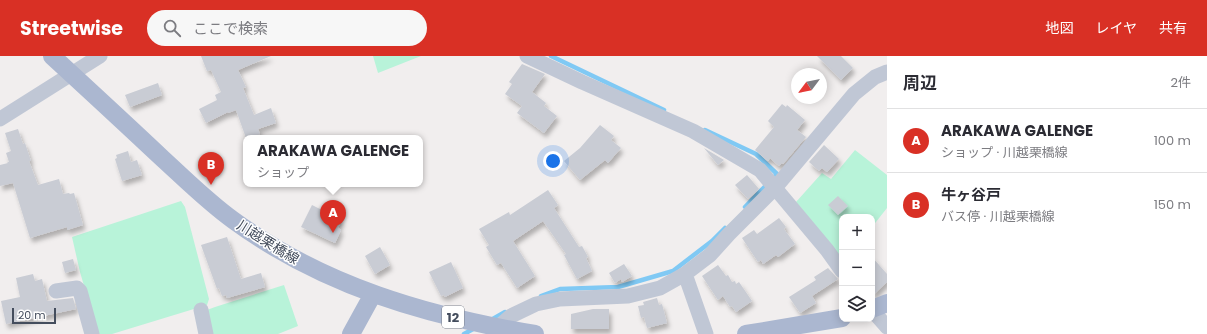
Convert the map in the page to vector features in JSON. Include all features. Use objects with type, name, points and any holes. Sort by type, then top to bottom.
[{"type":"main road","name":"川越栗橋線","points":[[52,56],[202,195],[232,220],[265,242],[298,261],[338,281],[373,294],[438,313],[498,328],[536,334]]},
{"type":"main road","points":[[351,334],[373,294]]},
{"type":"main road","points":[[875,309],[887,304]]},
{"type":"main road","points":[[746,334],[839,318]]},
{"type":"street","points":[[0,119],[100,56]]},
{"type":"street","points":[[527,56],[693,131],[760,170],[827,250],[839,267]]},
{"type":"street","points":[[498,328],[511,316],[536,304],[560,299],[628,296],[660,288],[685,274],[710,255],[748,214],[775,188],[854,94],[875,77],[887,72]]},
{"type":"street","points":[[685,274],[706,334]]},
{"type":"street","points":[[56,292],[77,288],[80,291],[92,334]]},
{"type":"street","points":[[201,310],[206,334]]},
{"type":"street","points":[[875,313],[887,327]]},
{"type":"green space","points":[[373,56],[421,56],[378,73]]},
{"type":"green space","points":[[855,150],[887,175],[887,208],[875,223],[875,214],[839,214],[839,255],[796,202],[822,173],[831,179]]},
{"type":"green space","points":[[181,201],[185,207],[209,299],[207,305],[112,334],[98,334],[80,272],[72,237]]},
{"type":"green space","points":[[284,285],[298,326],[278,334],[210,334],[207,310]]},
{"type":"building","points":[[201,56],[271,56],[238,70],[246,87],[243,88],[254,115],[271,108],[276,123],[258,129],[260,134],[245,135],[236,110],[228,112],[206,123],[199,109],[217,100],[215,95],[221,92],[211,70],[207,71]]},
{"type":"building","points":[[817,56],[841,56],[853,68],[841,80]]},
{"type":"building","points":[[522,64],[545,74],[532,92],[546,103],[544,106],[557,116],[544,133],[517,113],[522,106],[505,94],[512,84],[509,82]]},
{"type":"building","points":[[158,83],[162,95],[130,107],[125,95]]},
{"type":"building","points":[[782,104],[786,107],[787,105],[805,120],[797,130],[806,137],[783,164],[782,163],[779,166],[770,158],[768,161],[755,150],[774,127],[768,121]]},
{"type":"building","points":[[600,125],[614,136],[611,140],[621,148],[608,163],[605,160],[580,180],[564,161],[580,148]]},
{"type":"building","points":[[18,129],[23,144],[25,143],[31,161],[29,161],[38,185],[59,179],[63,194],[74,193],[83,225],[67,230],[67,227],[30,238],[13,183],[0,186],[0,165],[9,162],[6,153],[11,151],[5,133]]},
{"type":"building","points":[[824,145],[839,159],[827,172],[822,168],[819,171],[809,162]]},
{"type":"building","points":[[704,148],[724,160],[718,165]]},
{"type":"building","points":[[128,151],[131,162],[137,160],[142,175],[122,181],[115,159],[117,158],[116,155]]},
{"type":"building","points":[[747,175],[759,189],[748,199],[735,185]]},
{"type":"building","points":[[548,190],[558,205],[554,208],[579,247],[582,246],[588,257],[586,258],[592,271],[577,279],[564,255],[566,254],[543,221],[513,241],[535,276],[517,288],[501,263],[497,265],[486,247],[489,245],[479,229],[509,212],[510,215]]},
{"type":"building","points":[[838,196],[848,206],[838,215],[828,205]]},
{"type":"building","points":[[312,205],[342,220],[338,228],[341,230],[335,243],[301,227]]},
{"type":"building","points":[[779,218],[786,227],[784,229],[795,244],[778,257],[776,255],[763,264],[761,260],[758,262],[742,238],[754,230],[757,234]]},
{"type":"building","points":[[227,237],[241,279],[261,273],[265,287],[227,298],[226,295],[222,296],[219,288],[217,289],[201,245]]},
{"type":"building","points":[[380,247],[390,265],[375,274],[365,256]]},
{"type":"building","points":[[73,259],[76,270],[65,273],[62,262]]},
{"type":"building","points":[[875,260],[887,274],[887,282],[875,293]]},
{"type":"building","points":[[451,262],[463,288],[445,297],[444,295],[441,296],[429,272]]},
{"type":"building","points":[[624,264],[632,276],[622,282],[621,279],[615,283],[609,273]]},
{"type":"building","points":[[718,265],[726,276],[728,275],[732,282],[735,281],[736,284],[739,282],[752,301],[736,312],[732,306],[730,307],[723,296],[718,300],[702,276]]},
{"type":"building","points":[[828,268],[838,279],[812,296],[816,303],[800,313],[789,297],[816,280],[814,277]]},
{"type":"building","points":[[33,274],[35,281],[42,279],[47,301],[73,298],[76,309],[6,324],[1,301],[20,297],[16,278]]},
{"type":"building","points":[[657,298],[659,305],[662,304],[667,323],[647,328],[644,317],[641,318],[638,306],[644,305],[643,302]]},
{"type":"building","points":[[593,309],[609,309],[609,329],[571,329],[571,314]]},
{"type":"waterway","points":[[551,56],[664,110]]},
{"type":"waterway","points":[[705,130],[756,154],[777,174],[745,207]]},
{"type":"waterway","points":[[541,296],[560,289],[618,287],[673,271],[712,241],[725,228]]},
{"type":"waterway","points":[[491,320],[505,312]]},
{"type":"waterway","points":[[464,334],[475,328]]},
{"type":"place","name":"牛ヶ谷戸","points":[[211,185]]},
{"type":"place","name":"ARAKAWA GALENGE","points":[[333,233]]}]
